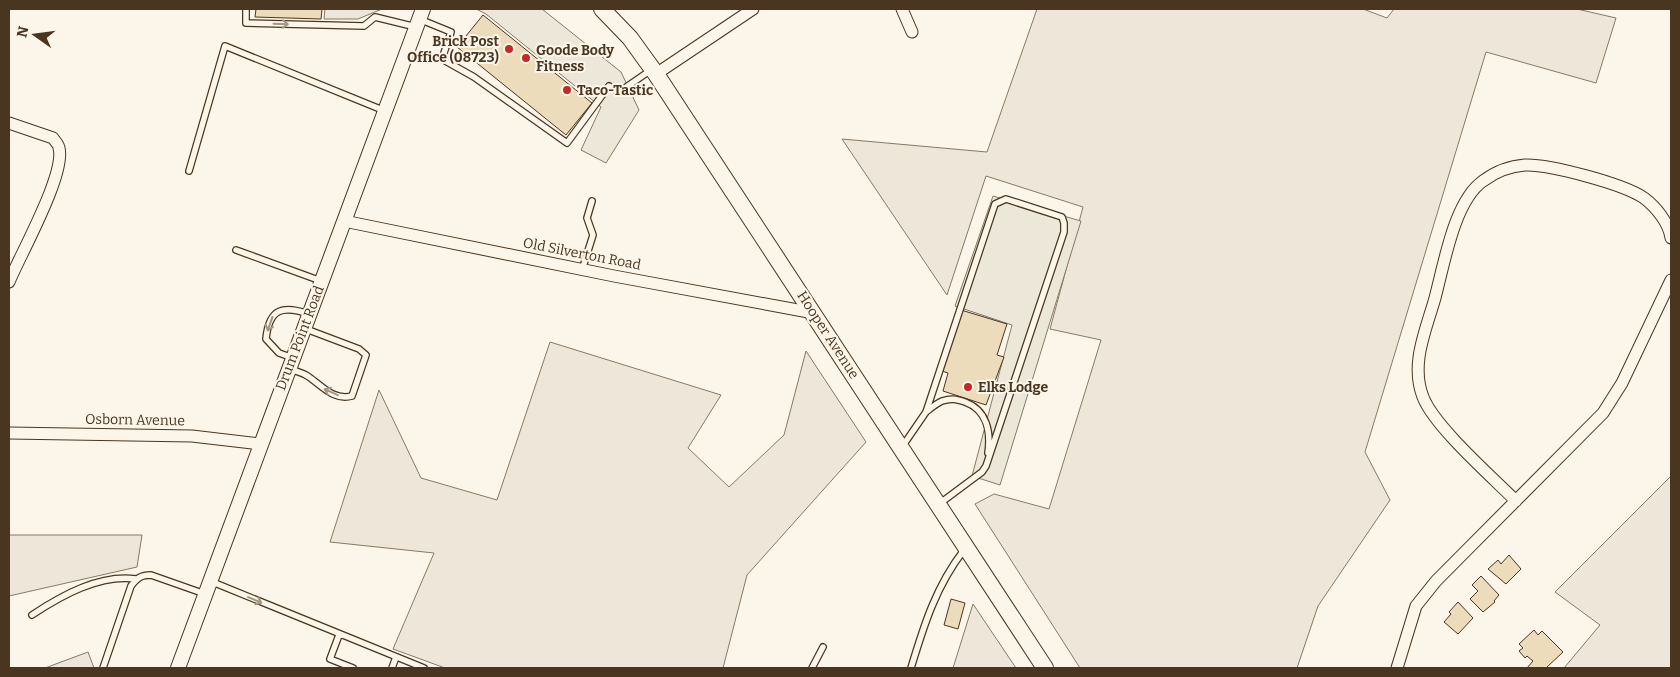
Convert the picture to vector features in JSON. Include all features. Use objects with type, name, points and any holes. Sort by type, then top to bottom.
[{"type":"main road","name":"Hooper Avenue","points":[[602,9],[630,38],[654,71],[1045,668]]},
{"type":"street","points":[[654,71],[753,9]]},
{"type":"street","points":[[902,9],[912,32]]},
{"type":"street","name":"Drum Point Road","points":[[178,668],[419,18]]},
{"type":"street","points":[[9,123],[53,138],[60,148],[59,162],[48,198],[9,282]]},
{"type":"street","points":[[1516,501],[1438,421],[1423,398],[1416,373],[1420,349],[1451,240],[1466,200],[1481,182],[1503,170],[1524,165],[1547,166],[1626,189],[1644,198],[1662,217],[1671,238]]},
{"type":"street","name":"Old Silverton Road","points":[[344,221],[582,270],[814,313]]},
{"type":"street","points":[[1397,668],[1416,606],[1436,581],[1603,413],[1622,383],[1671,280]]},
{"type":"street","name":"Osborn Avenue","points":[[9,433],[192,436],[260,444]]},
{"type":"lane","points":[[246,9],[246,23],[364,26],[376,17],[419,18],[452,32],[442,59],[474,77],[567,143],[609,86],[619,92],[654,71]]},
{"type":"lane","points":[[189,171],[225,46],[385,111]]},
{"type":"lane","points":[[902,447],[926,412],[995,204],[1006,199],[1062,217],[1064,232],[986,466],[982,472],[939,504]]},
{"type":"lane","points":[[582,270],[593,235],[588,218],[592,201]]},
{"type":"lane","points":[[236,250],[321,281]]},
{"type":"lane","points":[[304,328],[359,349],[366,355],[352,396],[345,398],[328,392],[274,349],[266,338],[267,328],[273,316],[281,309],[292,309],[309,314]]},
{"type":"lane","points":[[926,412],[941,401],[954,398],[973,405],[985,419],[988,427],[989,445],[986,466]]},
{"type":"lane","points":[[911,668],[928,610],[948,571],[967,547]]},
{"type":"lane","points":[[103,668],[131,586],[142,575],[151,575],[207,588],[348,637],[424,668]]},
{"type":"lane","points":[[32,615],[55,599],[89,585],[121,577],[136,579]]},
{"type":"lane","points":[[339,635],[330,659],[353,668]]},
{"type":"lane","points":[[812,668],[823,648]]},
{"type":"lane","points":[[392,668],[396,657]]},
{"type":"shaded area","points":[[325,9],[382,9],[358,19],[324,19]]},
{"type":"shaded area","points":[[476,9],[542,9],[621,72],[639,110],[606,163],[581,150],[601,107],[486,14]]},
{"type":"shaded area","points":[[1037,9],[1363,9],[1387,18],[1394,9],[1577,9],[1616,18],[1596,83],[1486,52],[1365,452],[1390,500],[1318,606],[1297,668],[1080,668],[975,504],[994,494],[1049,509],[1101,340],[1050,329],[1083,207],[986,176],[947,295],[842,139],[987,152]]},
{"type":"shaded area","points":[[993,196],[1081,221],[1000,485],[972,476],[1012,325],[955,306]]},
{"type":"shaded area","points":[[550,342],[721,395],[688,448],[729,487],[784,435],[806,351],[866,442],[747,575],[723,668],[445,668],[393,649],[434,553],[330,542],[379,390],[421,478],[497,500]]},
{"type":"shaded area","points":[[1671,476],[1671,668],[1564,668],[1600,625],[1555,592]]},
{"type":"shaded area","points":[[9,535],[142,535],[137,567],[9,596]]},
{"type":"shaded area","points":[[973,604],[1016,668],[953,668]]},
{"type":"shaded area","points":[[88,652],[94,668],[45,668]]},
{"type":"building","points":[[256,9],[322,9],[321,19],[255,17]]},
{"type":"building","points":[[483,15],[592,103],[566,135],[457,47]]},
{"type":"building","points":[[961,310],[1007,324],[997,355],[1004,357],[986,405],[943,391],[948,373],[942,371]]},
{"type":"building","points":[[1509,555],[1521,569],[1506,584],[1488,569],[1498,560],[1501,564]]},
{"type":"building","points":[[1481,576],[1499,595],[1495,602],[1483,612],[1470,599],[1478,591],[1472,585]]},
{"type":"building","points":[[951,599],[965,603],[958,629],[944,625]]},
{"type":"building","points":[[1458,602],[1473,618],[1458,634],[1444,622],[1451,614],[1449,612]]},
{"type":"building","points":[[1534,630],[1538,635],[1542,631],[1563,652],[1546,668],[1527,668],[1533,661],[1527,656],[1525,658],[1519,651],[1523,648],[1519,644]]},
{"type":"place","name":"Brick Post Office (08723)","points":[[509,49]]},
{"type":"place","name":"Goode Body Fitness","points":[[526,58]]},
{"type":"place","name":"Taco-Tastic","points":[[567,90]]},
{"type":"place","name":"Elks Lodge","points":[[968,387]]}]
